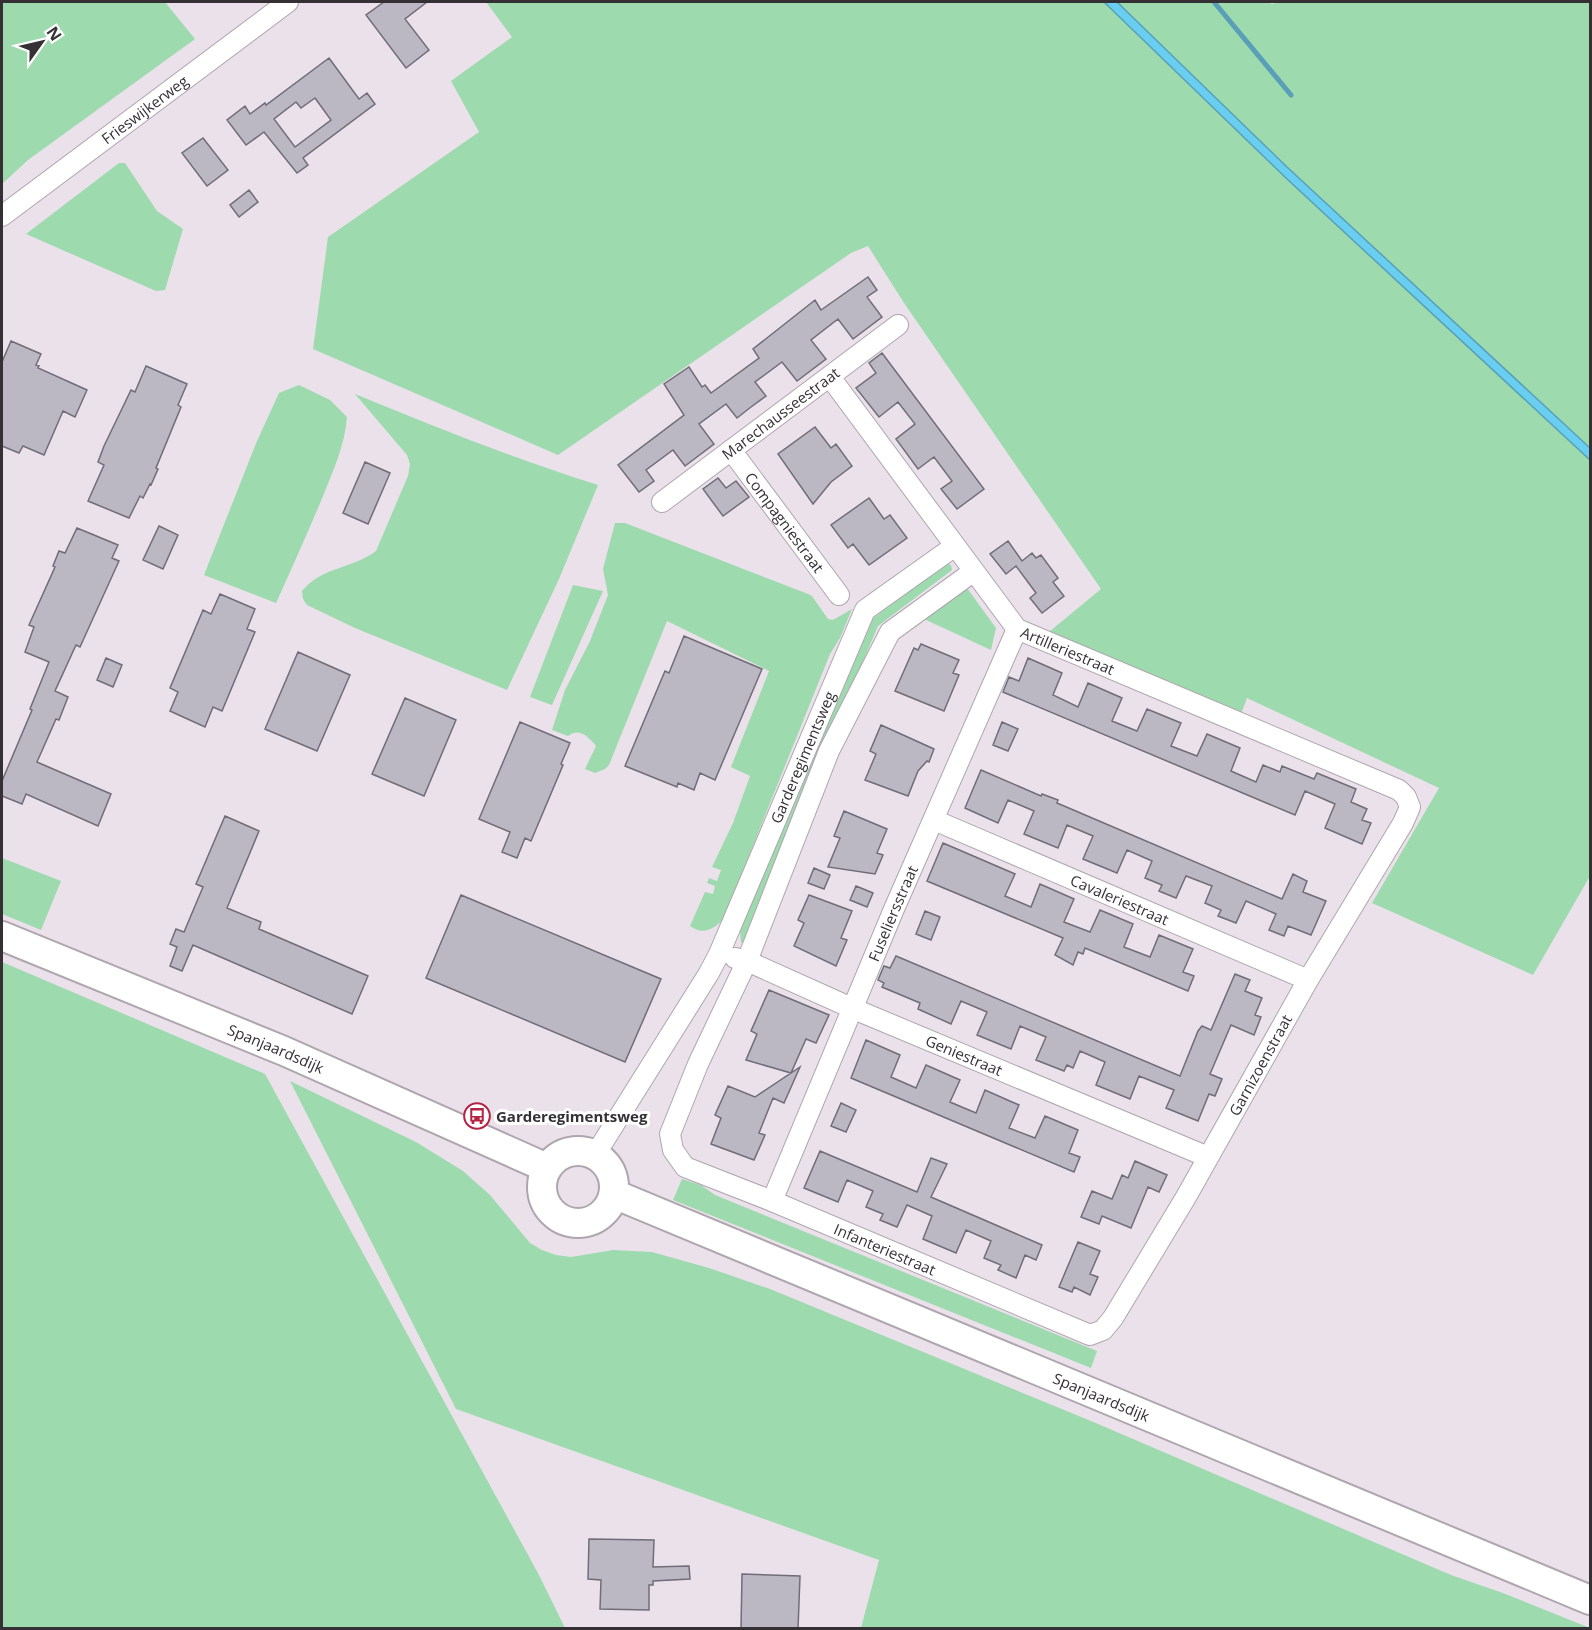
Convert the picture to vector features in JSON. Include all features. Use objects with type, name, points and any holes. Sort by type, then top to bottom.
[{"type":"street","name":"Frieswijkerweg","points":[[2,216],[288,2]]},
{"type":"street","name":"Marechausseestraat","points":[[662,502],[898,325]]},
{"type":"street","name":"Artilleriestraat","points":[[830,377],[1017,628],[1357,771],[1399,790],[1406,797]]},
{"type":"street","name":"Compagniestraat","points":[[731,450],[839,596]]},
{"type":"street","name":"Garderegimentsweg","points":[[595,1155],[719,954],[865,610],[956,546]]},
{"type":"street","name":"Garderegimentsweg","points":[[673,1150],[670,1134],[698,1064],[747,961],[830,751],[890,632],[974,571]]},
{"type":"street","name":"Fuseliersstraat","points":[[772,1201],[894,909],[1017,628]]},
{"type":"street","name":"Garnizoenstraat","points":[[1103,1330],[1113,1318],[1208,1157],[1308,980],[1403,823],[1410,807],[1406,797]]},
{"type":"street","name":"Cavaleriestraat","points":[[934,820],[1308,980]]},
{"type":"street","name":"Spanjaardsdijk","points":[[2,936],[284,1051],[547,1168]]},
{"type":"street","name":"Geniestraat","points":[[719,954],[747,961],[854,1009],[1208,1157]]},
{"type":"street","name":"Infanteriestraat","points":[[673,1150],[685,1167],[772,1201],[1090,1335],[1103,1330]]},
{"type":"street","points":[[574,1151],[584,1151],[595,1155],[604,1161],[611,1171],[614,1182],[614,1194],[609,1207],[599,1217],[586,1223],[572,1223],[559,1218],[548,1209],[543,1196],[542,1181],[547,1168],[563,1154],[574,1151]]},
{"type":"street","name":"Spanjaardsdijk","points":[[614,1194],[1590,1600]]},
{"type":"green space","points":[[2,2],[165,2],[195,39],[28,160],[2,184]]},
{"type":"green space","points":[[486,2],[1104,2],[1287,179],[1590,460],[1590,876],[1533,975],[1372,903],[1439,788],[1247,698],[1241,714],[1049,632],[1101,589],[904,303],[868,246],[851,253],[558,455],[313,349],[328,237],[479,132],[451,81],[512,37]]},
{"type":"green space","points":[[1117,2],[1266,2],[1273,4],[1277,2],[1590,2],[1590,448],[1287,167]]},
{"type":"green space","points":[[119,163],[125,163],[157,211],[183,229],[165,290],[156,291],[26,234]]},
{"type":"green space","points":[[299,385],[330,400],[347,417],[344,438],[334,467],[276,603],[204,575],[257,441],[279,393]]},
{"type":"green space","points":[[355,394],[475,442],[598,485],[559,579],[507,690],[355,628],[307,605],[303,599],[302,591],[319,577],[376,551],[408,476],[410,464],[407,455]]},
{"type":"green space","points":[[615,523],[625,523],[808,594],[812,596],[828,619],[833,620],[852,609],[840,638],[830,654],[723,920],[703,931],[690,926],[705,892],[713,894],[715,886],[707,883],[709,878],[717,881],[721,870],[712,867],[733,823],[750,776],[731,767],[769,671],[667,621],[609,765],[595,773],[585,769],[596,746],[580,733],[572,733],[568,736],[552,730],[565,690],[590,641],[608,595],[603,569]]},
{"type":"green space","points":[[947,563],[951,565],[952,570],[878,626],[744,941],[741,943],[740,930],[743,919],[872,619]]},
{"type":"green space","points":[[573,585],[603,591],[552,705],[530,697]]},
{"type":"green space","points":[[967,588],[996,628],[991,650],[924,619]]},
{"type":"green space","points":[[2,858],[61,881],[41,930],[2,914]]},
{"type":"green space","points":[[2,962],[265,1074],[539,1575],[565,1628],[2,1628]]},
{"type":"green space","points":[[290,1081],[416,1142],[463,1171],[490,1195],[530,1243],[542,1250],[571,1257],[613,1250],[652,1252],[770,1289],[1091,1421],[1451,1575],[1590,1628],[861,1628],[879,1560],[456,1409]]},
{"type":"green space","points":[[682,1179],[701,1185],[715,1195],[1097,1351],[1091,1368],[673,1200]]},
{"type":"water","points":[[1104,2],[1117,2],[1287,167],[1590,448],[1590,460],[1287,179]]},
{"type":"building","points":[[384,2],[427,2],[405,19],[429,50],[406,68],[366,15]]},
{"type":"building","points":[[329,58],[359,99],[367,93],[375,104],[303,158],[308,165],[297,173],[264,132],[246,145],[227,120],[245,106],[250,114],[265,103],[266,105]],"holes":[[[315,98],[331,120],[295,147],[274,119],[296,102],[301,108]]]},
{"type":"building","points":[[203,138],[228,170],[207,186],[182,153]]},
{"type":"building","points":[[249,190],[258,202],[239,217],[230,205]]},
{"type":"building","points":[[868,277],[877,290],[867,297],[882,317],[853,339],[838,319],[811,340],[826,359],[797,381],[782,362],[755,382],[766,396],[737,418],[726,404],[699,424],[714,444],[685,466],[673,450],[646,470],[654,481],[639,492],[618,465],[684,415],[664,384],[689,367],[702,387],[705,385],[711,393],[759,358],[753,349],[815,300],[821,310]]},
{"type":"building","points":[[11,341],[41,354],[36,365],[39,366],[38,368],[87,390],[75,417],[63,411],[44,455],[23,446],[19,453],[2,446],[2,362]]},
{"type":"building","points":[[882,353],[984,489],[957,509],[941,489],[952,481],[934,457],[918,469],[896,439],[915,424],[898,402],[879,417],[856,388],[876,373],[869,363]]},
{"type":"building","points":[[146,366],[187,384],[178,405],[181,407],[156,468],[158,469],[151,485],[143,498],[140,496],[129,518],[88,501],[104,465],[98,462],[104,446],[131,390],[135,392]]},
{"type":"building","points":[[815,427],[831,448],[836,444],[852,466],[831,482],[813,504],[778,454]]},
{"type":"building","points":[[365,462],[390,473],[368,524],[343,513]]},
{"type":"building","points":[[718,478],[726,488],[736,481],[749,497],[723,516],[703,489]]},
{"type":"building","points":[[869,498],[884,519],[890,515],[907,538],[869,565],[853,544],[848,548],[831,525]]},
{"type":"building","points":[[159,526],[178,535],[163,569],[143,560]]},
{"type":"building","points":[[77,528],[118,545],[112,558],[119,561],[80,647],[76,645],[55,691],[68,697],[37,762],[111,794],[98,826],[26,794],[22,804],[2,796],[2,781],[32,710],[30,709],[49,662],[25,652],[34,627],[29,625],[55,567],[53,566],[59,551],[65,553]]},
{"type":"building","points":[[1008,541],[1022,561],[1032,553],[1036,558],[1041,555],[1058,578],[1053,582],[1064,596],[1042,613],[1030,598],[1036,593],[1016,566],[1006,574],[990,554]]},
{"type":"building","points":[[220,594],[255,609],[247,629],[255,632],[222,711],[213,707],[205,727],[170,711],[178,692],[170,688],[203,610],[211,614]]},
{"type":"building","points":[[684,636],[762,669],[715,780],[700,773],[694,790],[678,783],[677,787],[625,766],[665,671],[669,673]]},
{"type":"building","points":[[921,644],[959,660],[953,673],[959,675],[944,711],[895,691],[914,648],[918,650]]},
{"type":"building","points":[[298,652],[350,675],[317,751],[265,729]]},
{"type":"building","points":[[106,658],[122,665],[113,687],[97,680]]},
{"type":"building","points":[[1028,658],[1062,673],[1053,695],[1078,707],[1088,683],[1122,698],[1112,721],[1137,731],[1147,709],[1181,723],[1171,746],[1197,756],[1207,734],[1240,748],[1231,771],[1256,782],[1263,765],[1280,772],[1282,766],[1314,779],[1317,773],[1356,789],[1351,802],[1367,809],[1362,820],[1371,823],[1362,844],[1325,828],[1335,804],[1305,791],[1295,815],[1003,692],[1009,677],[1019,681]]},
{"type":"building","points":[[405,698],[456,720],[424,796],[372,774]]},
{"type":"building","points":[[520,722],[570,743],[531,841],[525,838],[517,858],[502,852],[510,832],[479,819]]},
{"type":"building","points":[[1002,722],[1018,729],[1008,751],[993,745]]},
{"type":"building","points":[[881,725],[934,749],[929,762],[927,761],[918,771],[908,796],[865,780],[876,754],[870,751]]},
{"type":"building","points":[[981,770],[1041,796],[1042,794],[1058,800],[1057,803],[1282,899],[1293,874],[1307,881],[1303,892],[1326,901],[1311,935],[1288,926],[1284,936],[1269,930],[1276,914],[1246,901],[1236,923],[1218,916],[1221,910],[1205,903],[1212,886],[1186,876],[1176,898],[1159,891],[1162,885],[1145,878],[1152,861],[1127,850],[1117,873],[1083,859],[1093,836],[1067,825],[1058,848],[1024,834],[1034,811],[1008,800],[998,823],[965,808]]},
{"type":"building","points":[[844,811],[887,829],[877,853],[883,855],[875,874],[828,867],[840,838],[834,836]]},
{"type":"building","points":[[225,816],[259,831],[227,908],[261,922],[259,929],[368,976],[352,1014],[193,945],[182,971],[170,966],[177,947],[170,944],[176,929],[184,932],[203,887],[196,884]]},
{"type":"building","points":[[943,843],[1015,874],[1005,896],[1031,907],[1040,884],[1074,899],[1064,922],[1090,932],[1100,910],[1133,924],[1124,947],[1150,957],[1159,935],[1193,949],[1183,972],[1194,976],[1188,991],[1085,948],[1083,954],[1078,952],[1073,965],[1055,955],[1063,938],[927,881]]},
{"type":"building","points":[[814,868],[830,875],[824,889],[808,883]]},
{"type":"building","points":[[856,886],[873,893],[867,907],[850,900]]},
{"type":"building","points":[[461,895],[661,979],[625,1062],[426,978]]},
{"type":"building","points":[[809,895],[852,911],[841,938],[847,940],[836,966],[794,946],[804,923],[798,920]]},
{"type":"building","points":[[925,911],[940,917],[931,940],[916,934]]},
{"type":"building","points":[[896,956],[1180,1076],[1198,1031],[1202,1026],[1211,1030],[1235,974],[1250,980],[1245,991],[1262,998],[1255,1015],[1261,1017],[1254,1035],[1231,1025],[1210,1074],[1222,1079],[1215,1096],[1209,1094],[1198,1121],[1166,1108],[1174,1090],[1139,1076],[1130,1099],[1096,1085],[1105,1062],[1080,1051],[1073,1068],[1067,1065],[1064,1071],[1036,1060],[1046,1037],[1020,1026],[1011,1049],[977,1035],[987,1012],[961,1001],[951,1024],[918,1009],[920,1003],[882,987],[884,983],[878,980],[884,966],[890,968]]},
{"type":"building","points":[[769,990],[829,1015],[816,1043],[806,1039],[791,1073],[746,1060],[757,1034],[751,1031]]},
{"type":"building","points":[[866,1040],[900,1055],[891,1077],[916,1088],[926,1065],[960,1080],[950,1102],[976,1113],[985,1090],[1019,1105],[1009,1128],[1035,1138],[1045,1116],[1078,1130],[1069,1153],[1080,1157],[1074,1172],[851,1078]]},
{"type":"building","points":[[800,1067],[784,1103],[773,1098],[759,1133],[765,1135],[754,1160],[711,1144],[721,1118],[715,1115],[728,1086],[755,1097]]},
{"type":"building","points":[[841,1103],[856,1110],[846,1132],[831,1126]]},
{"type":"building","points":[[820,1151],[917,1192],[931,1158],[947,1164],[931,1197],[1042,1245],[1036,1260],[1025,1255],[1016,1278],[998,1270],[1001,1265],[984,1258],[991,1241],[966,1230],[956,1253],[923,1239],[932,1216],[907,1205],[897,1227],[880,1220],[883,1214],[866,1207],[873,1191],[847,1180],[838,1202],[804,1188]]},
{"type":"building","points":[[1135,1161],[1167,1175],[1159,1192],[1148,1187],[1131,1228],[1102,1216],[1099,1224],[1081,1217],[1092,1191],[1112,1199],[1122,1175],[1128,1178]]},
{"type":"building","points":[[1078,1242],[1100,1251],[1090,1274],[1098,1277],[1090,1295],[1074,1287],[1072,1292],[1059,1287]]},
{"type":"building","points":[[589,1539],[654,1540],[653,1567],[689,1566],[690,1579],[653,1581],[653,1585],[649,1585],[649,1610],[600,1609],[601,1580],[588,1579]]},
{"type":"building","points":[[742,1574],[800,1576],[798,1629],[741,1629]]},
{"type":"waterway","points":[[1214,2],[1291,95]]},
{"type":"place","name":"Garderegimentsweg","points":[[477,1116]]}]
